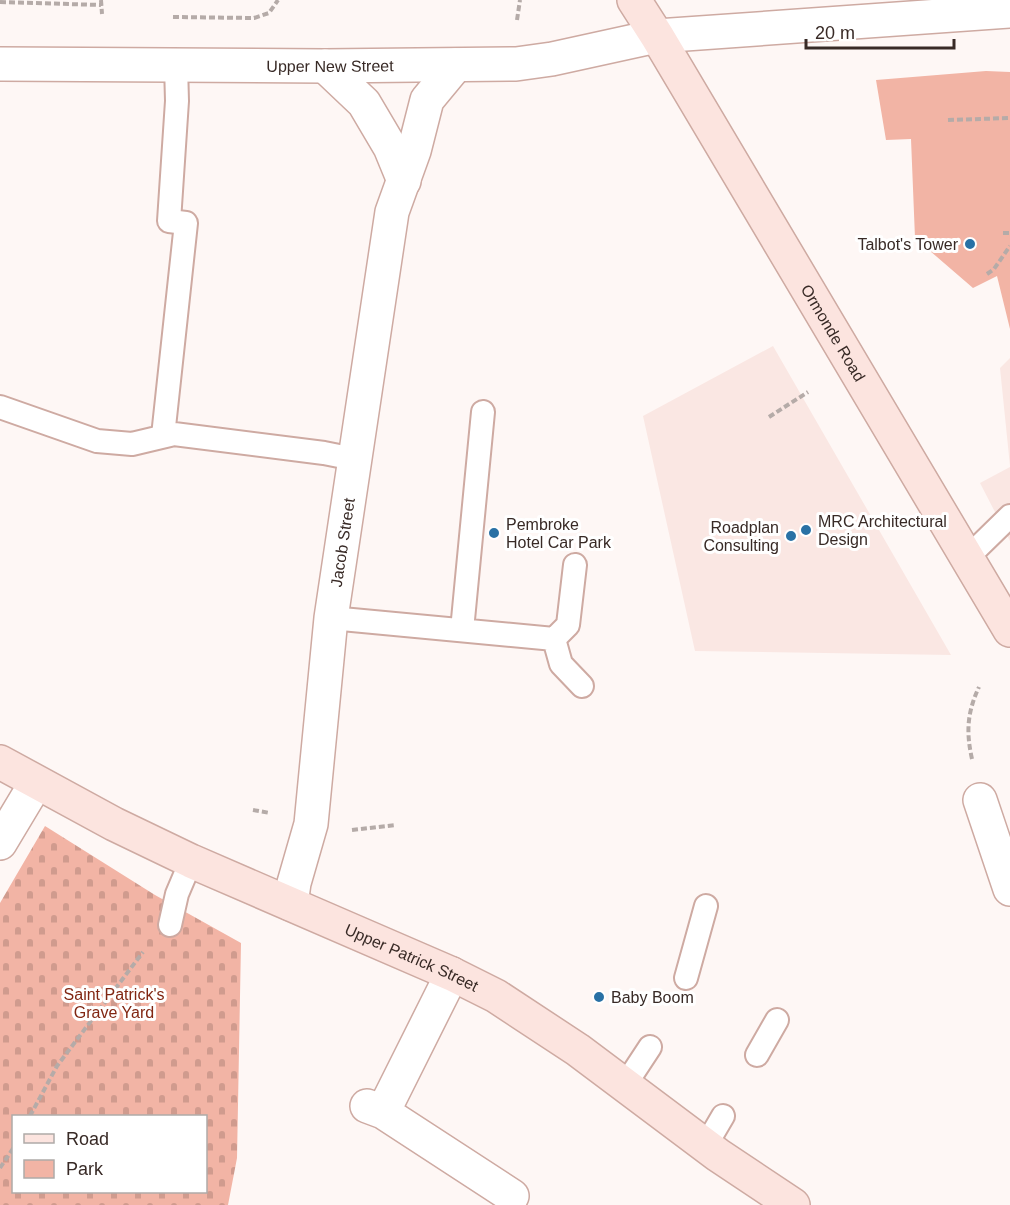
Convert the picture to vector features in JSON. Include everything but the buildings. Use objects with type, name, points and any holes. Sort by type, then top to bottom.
[{"type":"main road","name":"Ormonde Road","points":[[633,0],[657,36],[1010,630]]},
{"type":"main road","name":"Upper Patrick Street","points":[[0,762],[36,783],[192,861],[452,974],[496,996],[578,1050],[705,1145],[793,1205]]},
{"type":"street","name":"Upper New Street","points":[[0,64],[325,66],[516,64],[657,36],[1010,11]]},
{"type":"street","name":"Jacob Street","points":[[291,904],[294,883],[311,824],[331,618],[392,212],[404,181],[427,100],[456,65]]},
{"type":"street","points":[[325,66],[364,103],[390,147],[404,181]]},
{"type":"street","points":[[0,843],[36,783]]},
{"type":"street","points":[[980,800],[1010,889]]},
{"type":"street","points":[[452,974],[375,1109],[512,1196]]},
{"type":"lane","points":[[163,436],[186,223],[169,221],[177,101],[176,65]]},
{"type":"lane","points":[[0,407],[97,441],[132,444],[174,434],[324,453],[354,459]]},
{"type":"lane","points":[[462,630],[483,412]]},
{"type":"lane","points":[[968,557],[1010,516]]},
{"type":"lane","points":[[554,639],[568,625],[575,564]]},
{"type":"lane","points":[[331,618],[554,639]]},
{"type":"lane","points":[[554,639],[561,664],[582,686]]},
{"type":"lane","points":[[170,925],[177,894],[192,861]]},
{"type":"lane","points":[[686,978],[706,906]]},
{"type":"lane","points":[[757,1054],[777,1020]]},
{"type":"lane","points":[[625,1085],[650,1047]]},
{"type":"lane","points":[[705,1145],[723,1116]]},
{"type":"path","points":[[173,17],[254,18],[269,13],[278,0]]},
{"type":"path","points":[[518,19],[520,0]]},
{"type":"path","points":[[0,2],[101,2],[102,14]]},
{"type":"path","points":[[948,120],[1010,118]]},
{"type":"path","points":[[1003,233],[1010,233]]},
{"type":"path","points":[[987,274],[994,269],[1010,246]]},
{"type":"path","points":[[769,417],[808,392]]},
{"type":"path","points":[[979,687],[970,706],[968,740],[980,800]]},
{"type":"path","points":[[346,831],[396,825]]},
{"type":"path","points":[[31,1115],[57,1066],[139,959],[146,946],[170,925]]},
{"type":"path","points":[[0,1168],[12,1150]]},
{"type":"shaded area","points":[[773,346],[951,655],[695,651],[643,416]]},
{"type":"shaded area","points":[[1010,358],[1010,466],[1000,368]]},
{"type":"shaded area","points":[[1010,467],[1010,541],[980,483]]},
{"type":"green space","points":[[986,71],[1010,72],[1010,329],[997,276],[973,288],[915,238],[911,139],[886,140],[876,80]]},
{"type":"green space","name":"Saint Patrick's Grave Yard","points":[[45,826],[155,895],[241,943],[237,1158],[228,1205],[0,1205],[0,903]]},
{"type":"place","name":"Talbot's Tower","points":[[970,244]]},
{"type":"place","name":"MRC Architectural Design","points":[[806,530]]},
{"type":"place","name":"Pembroke Hotel Car Park","points":[[494,533]]},
{"type":"place","name":"Roadplan Consulting","points":[[791,536]]},
{"type":"place","name":"Baby Boom","points":[[599,997]]}]
